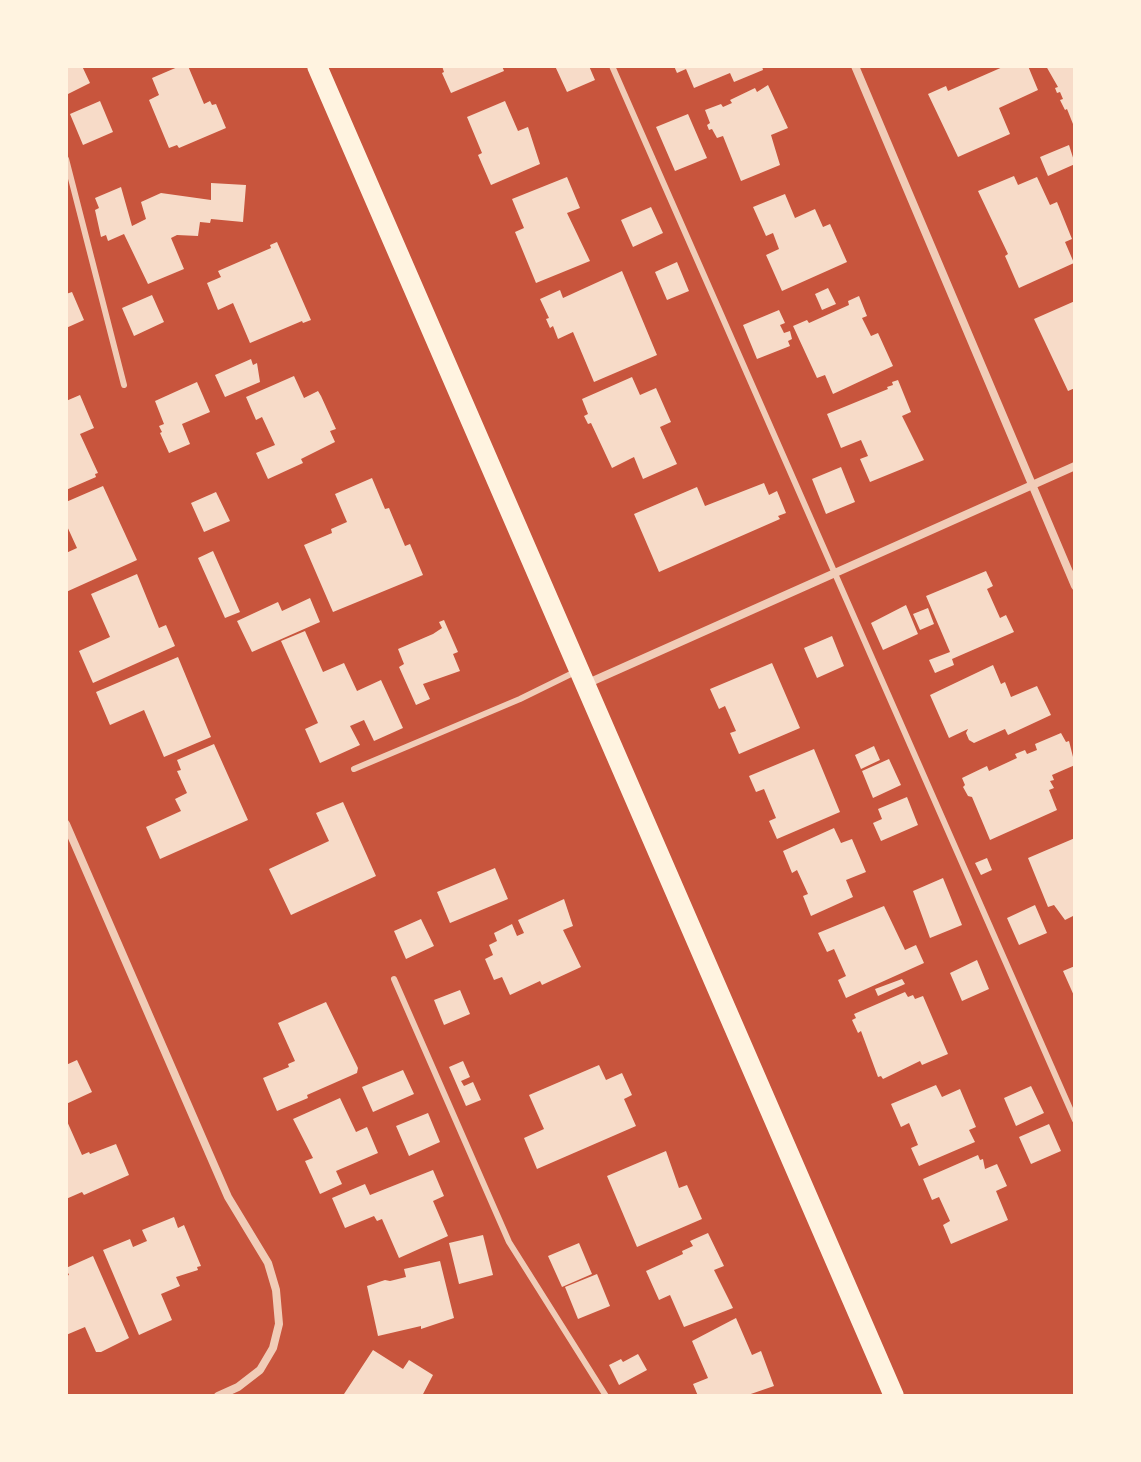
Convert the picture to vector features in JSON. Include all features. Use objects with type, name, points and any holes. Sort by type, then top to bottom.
[{"type":"main road","points":[[317,66],[894,1396]]},
{"type":"street","points":[[855,66],[1075,586]]},
{"type":"street","points":[[581,677],[834,573],[1075,466]]},
{"type":"street","points":[[66,824],[228,1197],[268,1263],[276,1290],[279,1324],[273,1348],[260,1370],[238,1387],[218,1396]]},
{"type":"lane","points":[[612,66],[1075,1120]]},
{"type":"lane","points":[[66,159],[124,385]]},
{"type":"lane","points":[[354,769],[520,699],[581,677]]},
{"type":"lane","points":[[394,979],[509,1242],[606,1396]]},
{"type":"building","points":[[82,66],[90,83],[66,95],[66,68]]},
{"type":"building","points":[[180,66],[188,66],[204,104],[210,101],[212,105],[216,104],[226,128],[179,148],[177,145],[169,148],[149,100],[159,95],[152,78]]},
{"type":"building","points":[[442,66],[502,66],[504,71],[451,93]]},
{"type":"building","points":[[555,66],[589,66],[595,80],[567,92]]},
{"type":"building","points":[[674,66],[762,66],[763,70],[734,82],[730,73],[694,88],[686,69],[677,73]]},
{"type":"building","points":[[1005,66],[1028,66],[1038,90],[999,108],[1010,134],[958,157],[928,94],[946,86],[948,91]]},
{"type":"building","points":[[1046,66],[1075,66],[1075,129],[1060,100],[1063,99],[1060,92],[1057,93],[1055,88],[1058,87]]},
{"type":"building","points":[[768,85],[788,128],[771,135],[780,165],[741,181],[723,136],[717,138],[712,129],[709,130],[705,110],[721,104],[723,107],[732,103],[730,100],[755,88],[757,92]]},
{"type":"building","points":[[100,101],[113,132],[83,145],[70,114]]},
{"type":"building","points":[[505,101],[518,131],[528,127],[540,164],[491,185],[467,117]]},
{"type":"building","points":[[688,114],[707,158],[675,171],[656,127]]},
{"type":"building","points":[[1069,145],[1075,164],[1048,176],[1040,157]]},
{"type":"building","points":[[1014,176],[1018,185],[1037,177],[1050,205],[1057,202],[1072,239],[1065,242],[1074,263],[1019,288],[1005,256],[1008,254],[978,191]]},
{"type":"building","points":[[567,177],[580,208],[567,213],[590,261],[536,283],[515,232],[524,228],[512,199]]},
{"type":"building","points":[[211,183],[246,185],[243,222],[211,219],[210,223],[200,222],[198,236],[177,235],[171,238],[184,269],[148,284],[124,234],[108,241],[106,235],[101,237],[95,210],[99,208],[95,198],[121,187],[132,226],[146,219],[141,202],[161,193],[211,200]]},
{"type":"building","points":[[785,194],[795,218],[815,209],[823,227],[830,224],[847,262],[782,291],[766,255],[779,249],[773,233],[766,236],[753,207]]},
{"type":"building","points":[[651,207],[663,233],[633,247],[621,220]]},
{"type":"building","points":[[277,242],[311,320],[250,343],[233,303],[218,310],[207,283],[221,277],[218,271],[271,248],[270,245]]},
{"type":"building","points":[[677,262],[689,291],[667,300],[655,272]]},
{"type":"building","points":[[622,271],[657,355],[594,382],[573,332],[558,339],[553,326],[550,328],[540,299],[560,290],[563,298]]},
{"type":"building","points":[[828,288],[836,304],[822,310],[815,294]]},
{"type":"building","points":[[72,292],[84,320],[66,328],[66,294]]},
{"type":"building","points":[[152,295],[164,322],[134,336],[122,308]]},
{"type":"building","points":[[859,296],[867,316],[862,318],[871,336],[878,333],[893,366],[833,394],[825,375],[817,378],[793,326],[807,320],[809,323],[849,305],[848,301]]},
{"type":"building","points":[[1075,301],[1075,388],[1068,391],[1034,319]]},
{"type":"building","points":[[779,310],[785,323],[780,325],[784,333],[790,331],[790,346],[757,359],[743,325]]},
{"type":"building","points":[[251,359],[253,365],[257,363],[260,382],[225,397],[215,375]]},
{"type":"building","points":[[294,376],[304,398],[318,391],[336,429],[330,431],[335,442],[301,459],[303,463],[268,479],[256,453],[275,445],[262,417],[256,420],[246,397]]},
{"type":"building","points":[[632,377],[640,395],[656,388],[671,422],[660,427],[677,464],[643,479],[634,457],[612,468],[591,423],[588,424],[584,416],[588,414],[582,399]]},
{"type":"building","points":[[898,380],[911,412],[902,416],[924,460],[870,482],[860,459],[868,456],[861,440],[841,448],[827,414],[888,389],[892,382]]},
{"type":"building","points":[[197,382],[210,412],[182,424],[190,444],[169,453],[160,433],[159,426],[164,424],[155,401]]},
{"type":"building","points":[[80,395],[94,428],[80,434],[98,473],[96,477],[66,490],[66,401]]},
{"type":"building","points":[[841,467],[855,502],[826,514],[812,479]]},
{"type":"building","points":[[372,478],[405,546],[410,544],[423,575],[333,612],[304,545],[332,533],[331,529],[347,522],[335,494]]},
{"type":"building","points":[[764,483],[769,495],[777,491],[786,513],[778,516],[780,519],[659,572],[634,514],[697,487],[705,506]]},
{"type":"building","points":[[103,486],[137,560],[66,592],[66,553],[77,548],[66,524],[66,502]]},
{"type":"building","points":[[216,492],[230,521],[204,532],[191,503]]},
{"type":"building","points":[[213,551],[240,612],[225,618],[198,558]]},
{"type":"building","points":[[986,571],[993,586],[987,589],[1000,618],[1006,615],[1014,632],[952,659],[954,665],[935,673],[929,660],[950,652],[926,596]]},
{"type":"building","points":[[137,574],[159,628],[166,625],[175,646],[93,683],[79,651],[110,637],[91,594]]},
{"type":"building","points":[[310,598],[320,622],[252,652],[237,621],[278,602],[282,611]]},
{"type":"building","points":[[906,605],[918,634],[883,650],[871,623]]},
{"type":"building","points":[[928,608],[934,624],[920,630],[913,614]]},
{"type":"building","points":[[444,620],[458,652],[453,654],[460,671],[423,684],[430,699],[416,705],[399,667],[404,664],[398,649],[433,634],[442,628],[439,622]]},
{"type":"building","points":[[305,631],[323,672],[344,663],[357,691],[381,680],[403,728],[374,741],[364,720],[350,726],[360,745],[320,763],[305,729],[318,723],[281,641]]},
{"type":"building","points":[[832,636],[844,666],[817,678],[804,648]]},
{"type":"building","points":[[178,657],[211,737],[164,757],[144,710],[110,725],[96,692]]},
{"type":"building","points":[[772,663],[800,728],[739,754],[730,733],[736,731],[725,706],[719,709],[710,689]]},
{"type":"building","points":[[993,665],[1011,697],[1037,686],[1051,715],[1008,735],[1005,729],[974,743],[966,733],[968,729],[949,738],[930,695]]},
{"type":"building","points":[[1061,733],[1066,742],[1069,741],[1075,765],[1052,775],[1054,780],[1050,781],[1054,788],[1049,790],[1057,810],[990,840],[972,797],[963,787],[962,778],[987,766],[989,771],[1017,758],[1015,754],[1025,750],[1027,754],[1037,750],[1035,744]]},
{"type":"building","points":[[214,744],[248,820],[160,859],[146,827],[181,811],[175,799],[187,793],[177,771],[181,770],[177,760]]},
{"type":"building","points":[[874,746],[880,760],[861,769],[855,755]]},
{"type":"building","points":[[814,749],[840,812],[777,839],[769,821],[776,818],[764,789],[756,792],[749,776]]},
{"type":"building","points":[[889,759],[901,785],[873,798],[862,771]]},
{"type":"building","points":[[907,797],[918,825],[881,841],[873,823],[882,819],[878,809]]},
{"type":"building","points":[[343,802],[376,876],[291,915],[269,869],[329,841],[316,813]]},
{"type":"building","points":[[834,828],[841,843],[852,839],[866,872],[846,880],[853,897],[811,916],[803,896],[808,894],[797,870],[792,873],[783,851]]},
{"type":"building","points":[[1075,838],[1075,915],[1065,920],[1054,905],[1048,907],[1028,858]]},
{"type":"building","points":[[987,858],[992,870],[981,875],[975,863]]},
{"type":"building","points":[[495,868],[508,899],[450,923],[437,892]]},
{"type":"building","points":[[943,878],[962,925],[930,938],[913,891]]},
{"type":"building","points":[[564,899],[573,926],[563,930],[581,967],[542,985],[540,981],[510,995],[502,977],[494,980],[485,959],[493,955],[489,945],[497,941],[494,933],[512,924],[517,936],[524,933],[518,920]]},
{"type":"building","points":[[1035,905],[1047,933],[1019,945],[1007,918]]},
{"type":"building","points":[[884,906],[905,950],[916,945],[924,963],[846,998],[838,980],[846,976],[834,949],[827,952],[818,933]]},
{"type":"building","points":[[421,919],[434,946],[406,959],[394,931]]},
{"type":"building","points":[[977,960],[989,989],[962,1001],[950,973]]},
{"type":"building","points":[[1075,966],[1075,998],[1063,971]]},
{"type":"building","points":[[902,979],[905,984],[878,996],[875,989]]},
{"type":"building","points":[[460,990],[470,1014],[444,1025],[434,1000]]},
{"type":"building","points":[[905,992],[915,999],[923,996],[948,1054],[922,1065],[920,1061],[883,1079],[878,1077],[861,1031],[858,1033],[852,1020],[856,1018],[854,1014]]},
{"type":"building","points":[[326,1002],[358,1068],[357,1073],[277,1111],[263,1078],[289,1067],[288,1064],[295,1061],[278,1023]]},
{"type":"building","points":[[77,1060],[92,1092],[66,1104],[66,1065]]},
{"type":"building","points":[[463,1061],[470,1077],[461,1081],[464,1086],[473,1082],[481,1100],[466,1106],[449,1067]]},
{"type":"building","points":[[599,1065],[606,1080],[622,1073],[632,1095],[624,1099],[636,1126],[537,1169],[524,1138],[544,1129],[529,1095]]},
{"type":"building","points":[[403,1070],[414,1094],[373,1112],[362,1087]]},
{"type":"building","points":[[936,1085],[942,1097],[960,1089],[976,1127],[969,1130],[975,1142],[919,1166],[911,1148],[918,1145],[909,1123],[901,1127],[891,1104]]},
{"type":"building","points":[[1031,1086],[1044,1113],[1016,1126],[1004,1098]]},
{"type":"building","points":[[340,1098],[356,1132],[367,1127],[378,1153],[336,1171],[342,1184],[320,1194],[305,1161],[313,1158],[293,1119]]},
{"type":"building","points":[[428,1113],[440,1142],[409,1156],[396,1126]]},
{"type":"building","points":[[66,1119],[82,1155],[116,1144],[129,1175],[84,1195],[82,1192],[66,1199]]},
{"type":"building","points":[[1049,1124],[1061,1151],[1031,1164],[1019,1137]]},
{"type":"building","points":[[666,1151],[679,1188],[687,1185],[702,1219],[637,1247],[607,1176]]},
{"type":"building","points":[[978,1155],[980,1160],[983,1159],[985,1169],[997,1164],[1007,1186],[996,1191],[1008,1220],[951,1244],[943,1225],[950,1221],[939,1197],[932,1200],[923,1179]]},
{"type":"building","points":[[433,1170],[444,1196],[433,1201],[448,1236],[399,1258],[382,1219],[377,1221],[374,1216],[345,1228],[332,1198],[365,1184],[370,1195]]},
{"type":"building","points":[[174,1217],[178,1228],[184,1225],[201,1266],[197,1267],[198,1270],[176,1277],[180,1286],[161,1294],[172,1320],[139,1335],[103,1250],[130,1239],[133,1247],[147,1241],[142,1230]]},
{"type":"building","points":[[708,1233],[724,1266],[714,1270],[733,1308],[684,1327],[670,1295],[659,1300],[646,1271],[683,1254],[682,1251],[693,1246],[690,1241]]},
{"type":"building","points":[[483,1235],[493,1275],[459,1284],[449,1243]]},
{"type":"building","points":[[579,1243],[592,1274],[562,1287],[548,1256]]},
{"type":"building","points":[[93,1256],[129,1338],[101,1352],[96,1352],[85,1327],[66,1335],[66,1276],[69,1275],[66,1268]]},
{"type":"building","points":[[440,1261],[454,1318],[421,1329],[421,1326],[378,1336],[367,1286],[406,1277],[404,1269]]},
{"type":"building","points":[[597,1274],[610,1306],[578,1319],[565,1287]]},
{"type":"building","points":[[736,1318],[752,1355],[761,1351],[774,1386],[745,1396],[698,1396],[693,1384],[708,1378],[692,1341]]},
{"type":"building","points":[[373,1350],[403,1369],[409,1360],[433,1375],[422,1396],[344,1394]]},
{"type":"building","points":[[638,1354],[647,1370],[619,1385],[609,1365]]}]
